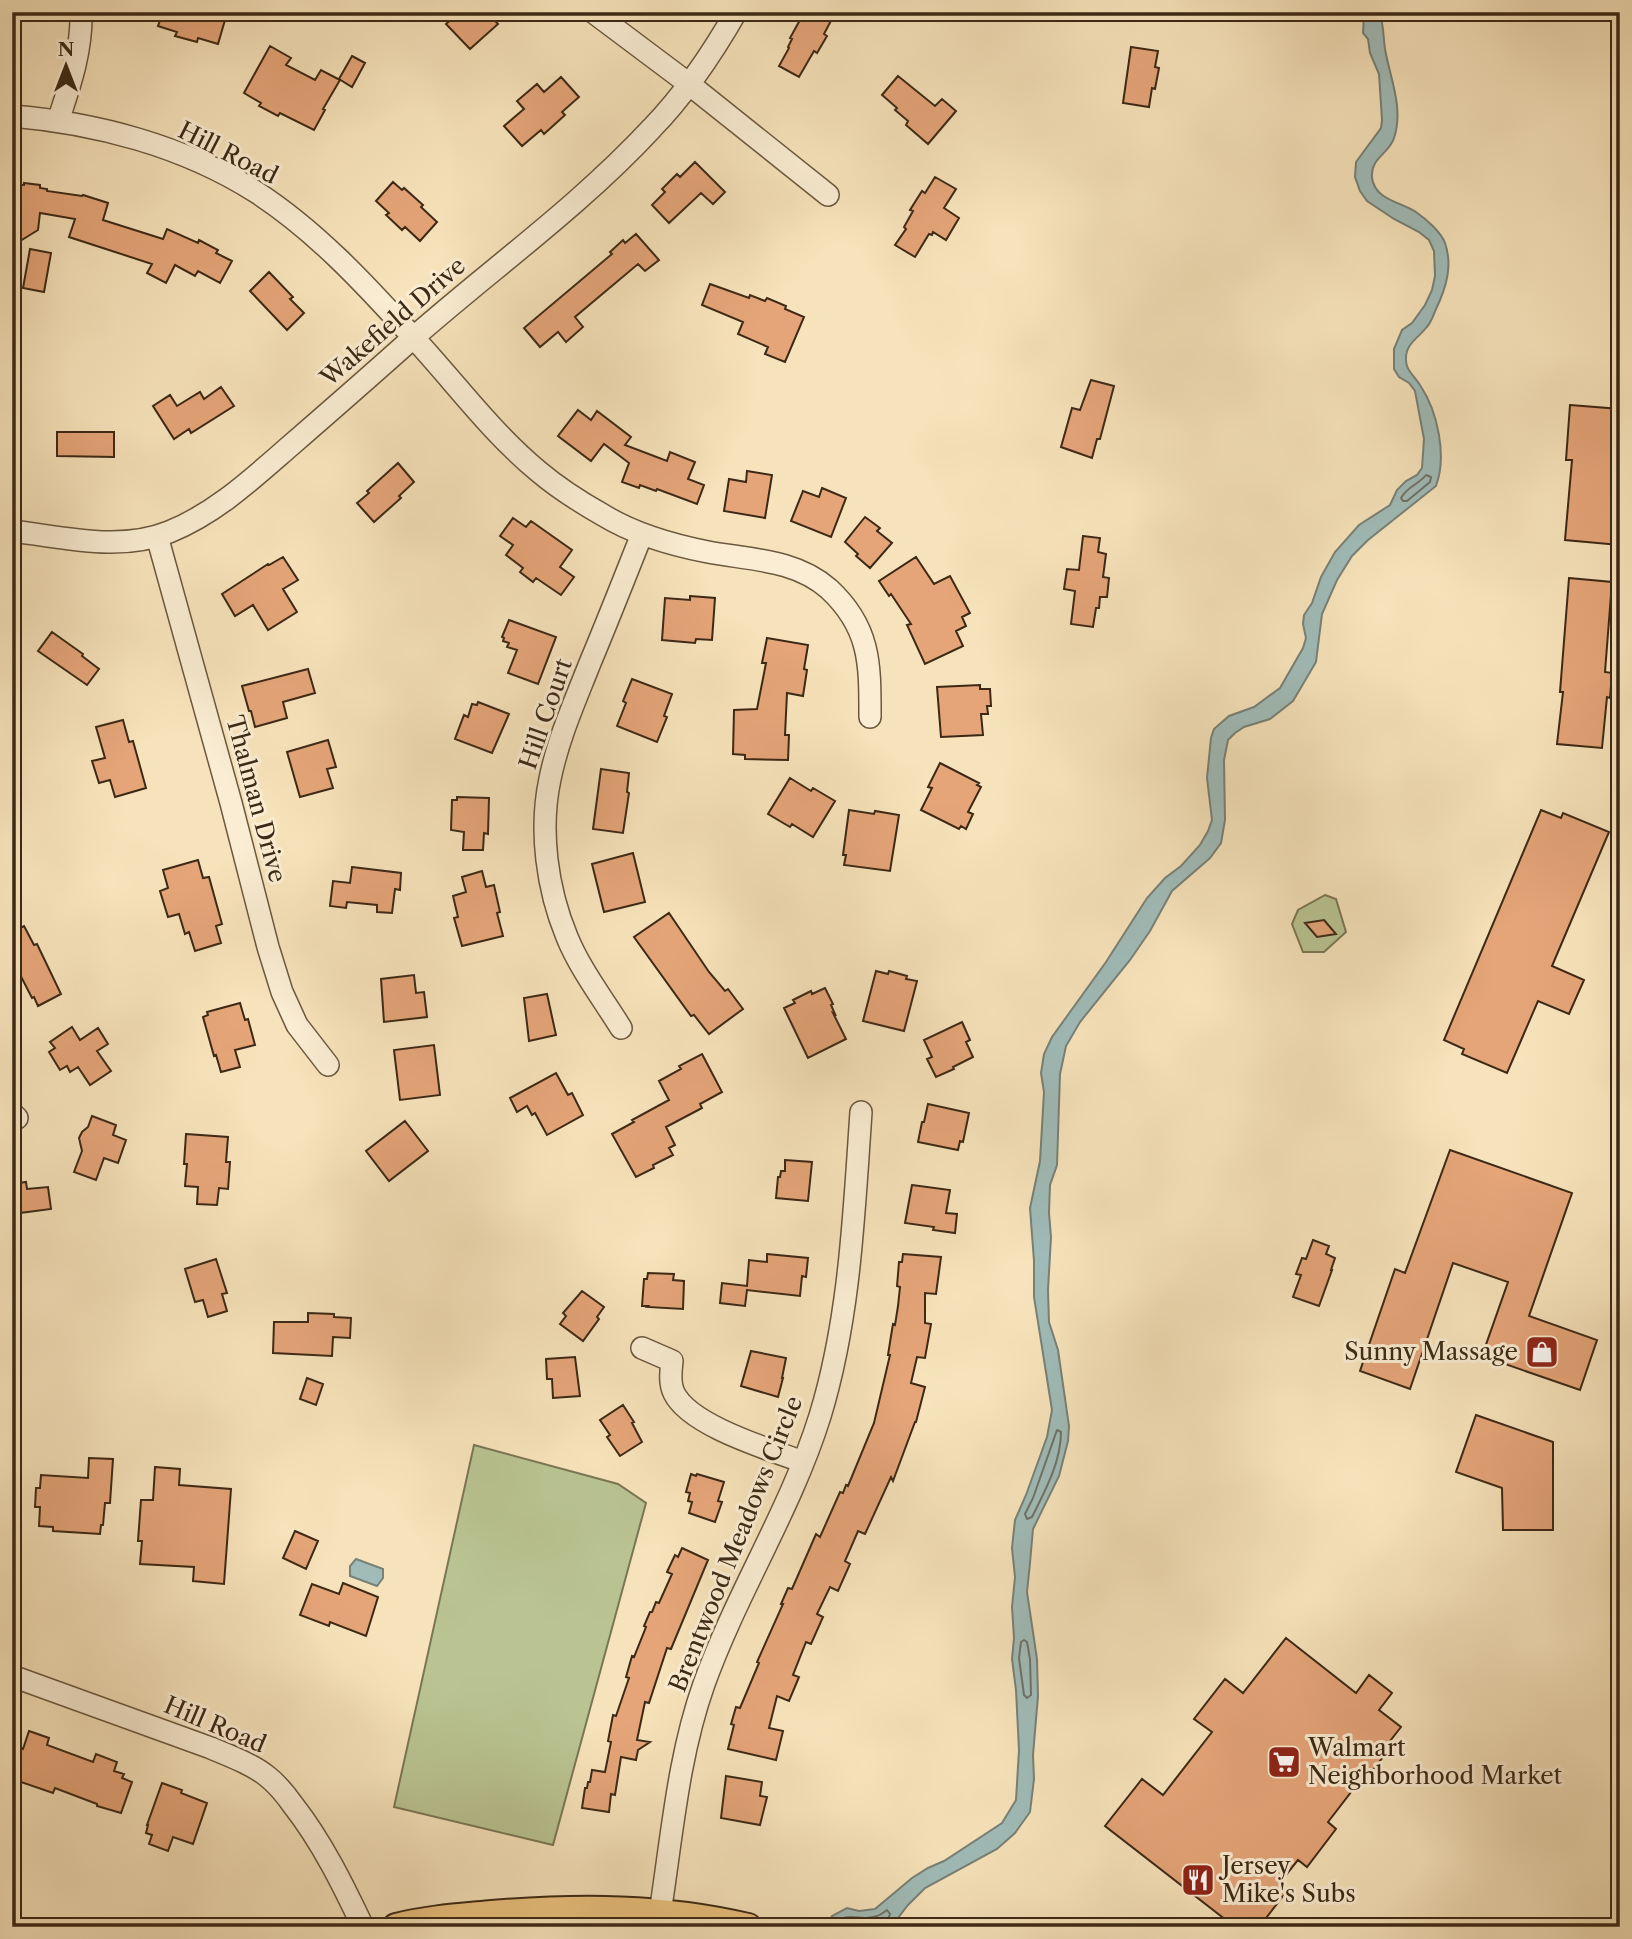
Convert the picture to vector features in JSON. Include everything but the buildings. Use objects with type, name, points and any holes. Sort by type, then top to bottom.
[{"type":"main road","points":[[396,1927],[418,1921],[511,1920],[608,1909],[709,1919],[748,1927]]},
{"type":"street","points":[[58,121],[77,59],[81,12]]},
{"type":"street","points":[[593,12],[689,84],[828,195]]},
{"type":"street","name":"Wakefield Drive","points":[[12,531],[113,542],[141,540],[200,517],[226,501],[414,337],[594,186],[654,126],[689,84],[736,12]]},
{"type":"street","name":"Hill Road","points":[[12,116],[104,130],[161,148],[208,167],[255,191],[323,245],[414,337]]},
{"type":"street","points":[[414,337],[476,410],[538,472],[604,516],[642,534],[709,552],[780,563],[825,586],[848,612],[865,642],[870,671],[870,717]]},
{"type":"street","name":"Hill Court","points":[[621,1028],[567,938],[549,870],[545,824],[549,781],[562,734],[642,534]]},
{"type":"street","name":"Thalman Drive","points":[[157,536],[282,992],[297,1025],[328,1065]]},
{"type":"street","name":"Brentwood Meadows Circle","points":[[660,1913],[684,1756],[704,1683],[803,1462],[828,1388],[842,1318],[861,1112]]},
{"type":"street","points":[[642,1348],[672,1361],[671,1385],[675,1395],[694,1415],[719,1430],[803,1462]]},
{"type":"street","name":"Hill Road","points":[[12,1676],[211,1748],[268,1776],[309,1827],[337,1874],[363,1927]]},
{"type":"green space","points":[[1325,895],[1336,899],[1346,932],[1324,952],[1303,952],[1292,924],[1298,910]]},
{"type":"green space","points":[[474,1445],[618,1484],[646,1503],[553,1845],[394,1807]]},
{"type":"water","points":[[1364,12],[1379,12],[1381,17],[1398,116],[1392,143],[1372,171],[1374,185],[1383,196],[1416,212],[1429,222],[1443,239],[1447,252],[1448,268],[1443,293],[1431,322],[1410,345],[1406,358],[1408,369],[1418,381],[1436,421],[1441,461],[1436,486],[1352,556],[1337,580],[1322,614],[1316,662],[1293,701],[1270,719],[1244,727],[1228,740],[1224,760],[1225,820],[1221,843],[1210,858],[1172,891],[1150,931],[1080,1022],[1066,1046],[1060,1074],[1057,1165],[1050,1185],[1048,1290],[1049,1322],[1058,1350],[1069,1426],[1059,1476],[1033,1529],[1027,1592],[1037,1659],[1038,1696],[1030,1812],[1015,1833],[997,1849],[925,1888],[891,1927],[825,1927],[832,1916],[847,1908],[859,1911],[875,1909],[912,1878],[944,1861],[1002,1823],[1016,1800],[1019,1750],[1012,1659],[1015,1577],[1012,1548],[1015,1520],[1047,1437],[1052,1410],[1034,1297],[1030,1208],[1040,1161],[1044,1092],[1041,1073],[1044,1054],[1052,1037],[1106,962],[1147,898],[1165,878],[1181,866],[1200,845],[1208,831],[1212,820],[1207,778],[1214,729],[1229,716],[1254,707],[1280,688],[1303,648],[1306,638],[1304,615],[1335,552],[1359,525],[1390,505],[1397,490],[1422,468],[1424,439],[1415,391],[1394,369],[1394,349],[1402,330],[1412,323],[1432,290],[1435,276],[1434,251],[1429,240],[1419,232],[1367,201],[1355,177],[1356,162],[1381,128],[1382,120],[1379,74],[1370,53],[1368,39],[1363,33]]},
{"type":"water","points":[[356,1559],[383,1569],[383,1578],[377,1586],[350,1576],[350,1566]]},
{"type":"place","name":"Sunny Massage","points":[[1542,1352]]},
{"type":"place","name":"Walmart Neighborhood Market","points":[[1284,1762]]},
{"type":"place","name":"Jersey Mike's Subs","points":[[1198,1880]]}]
